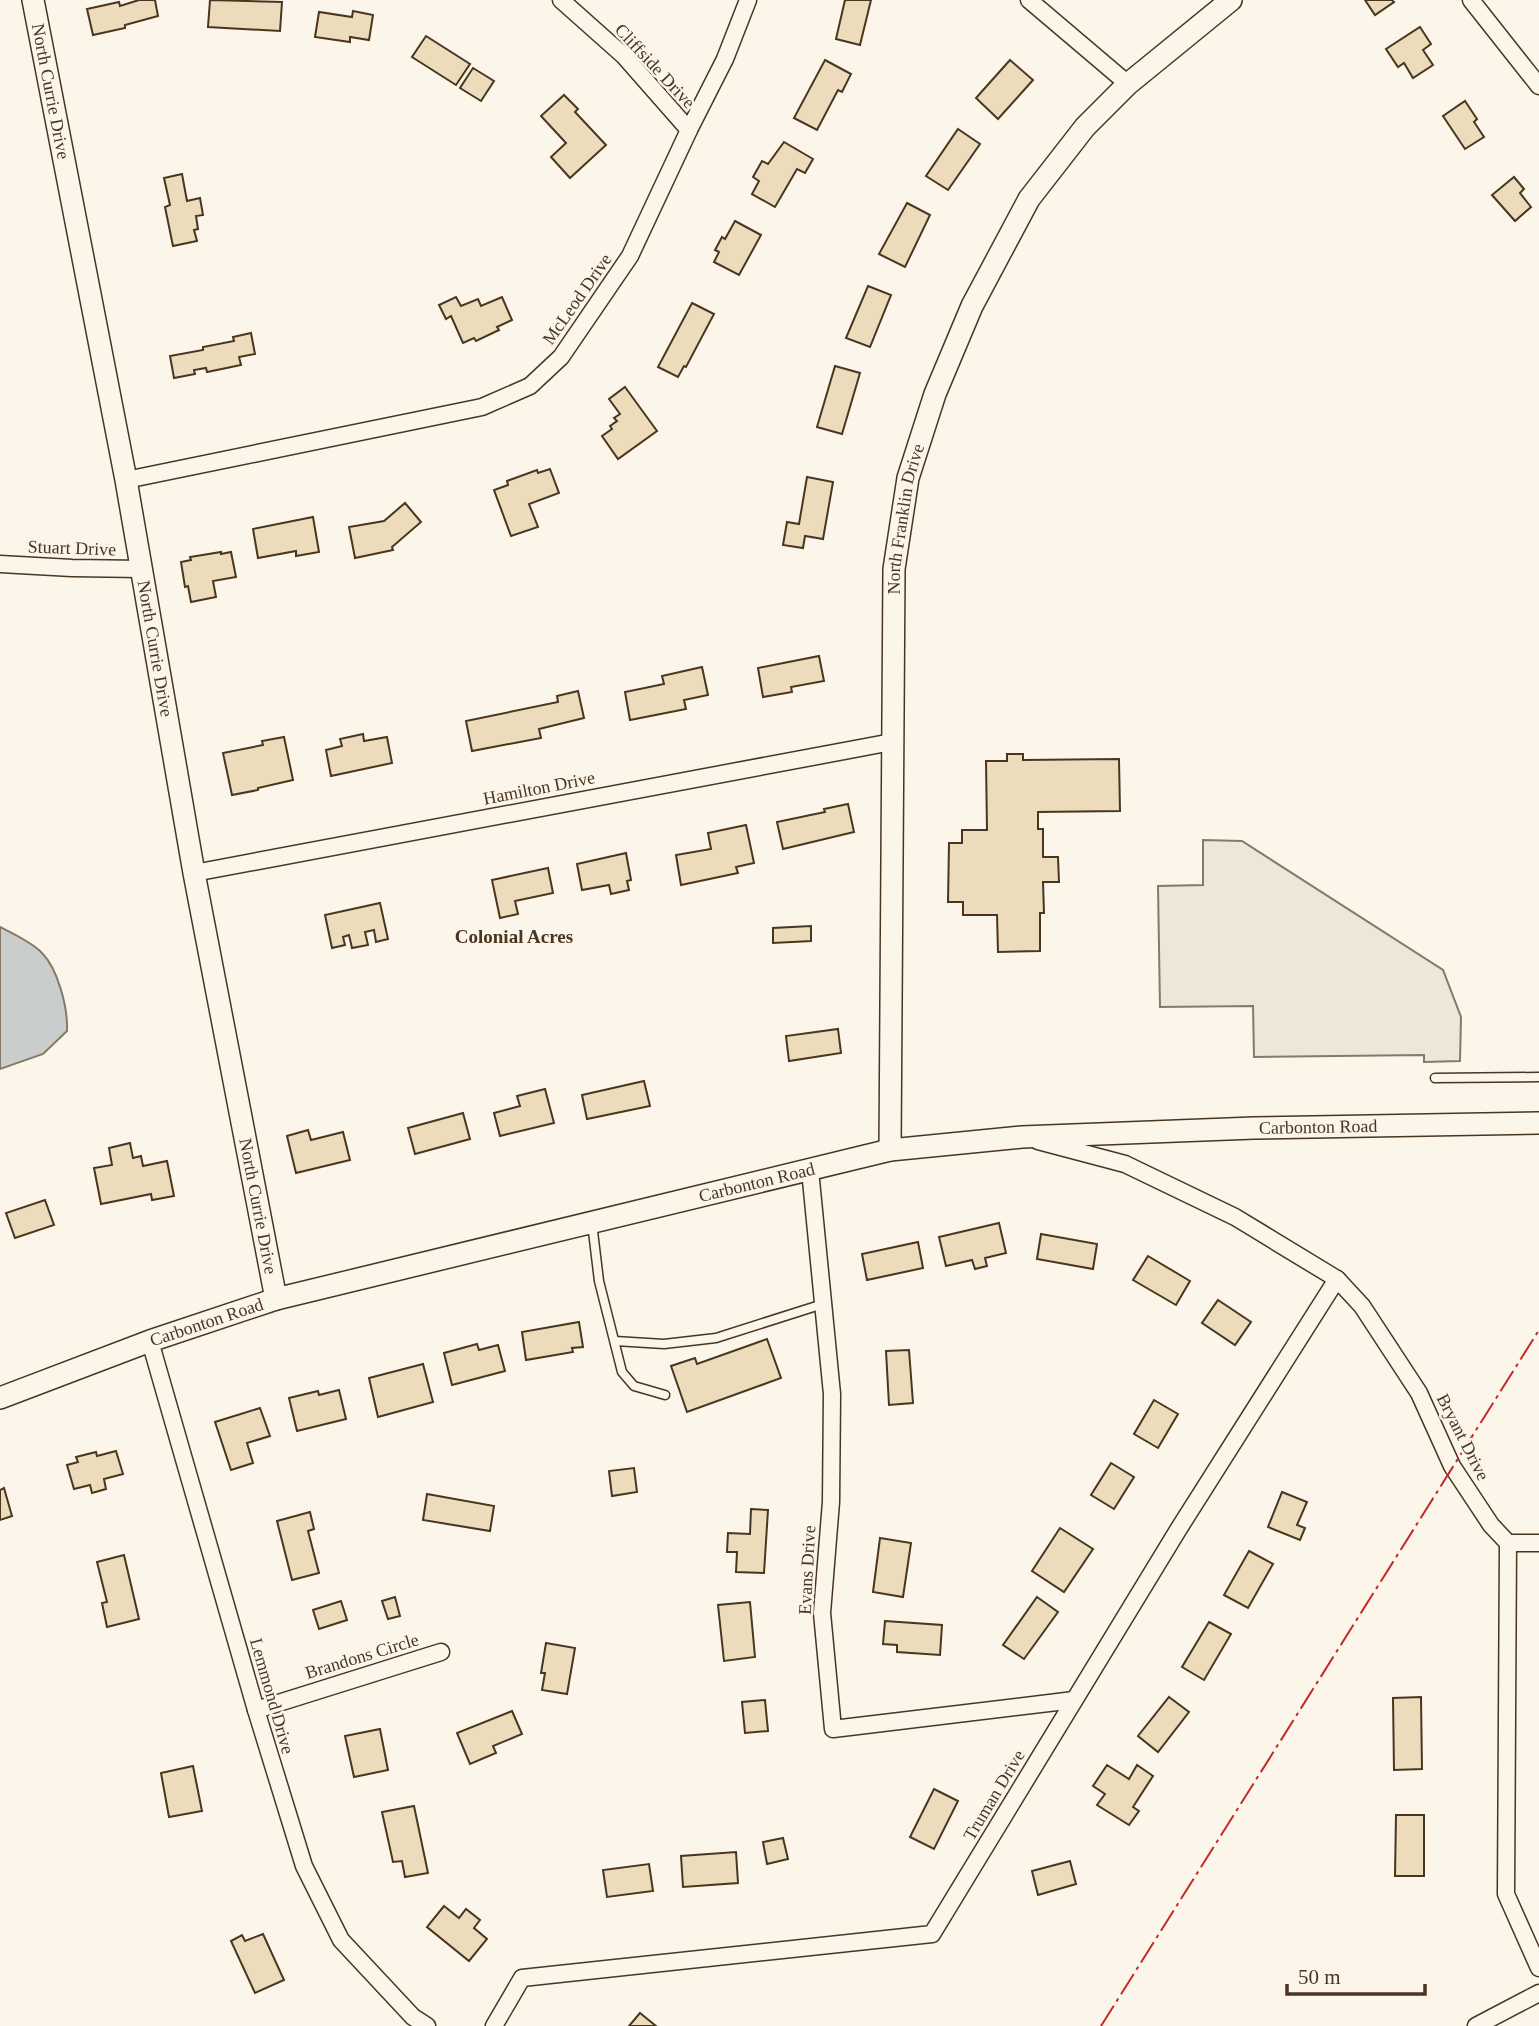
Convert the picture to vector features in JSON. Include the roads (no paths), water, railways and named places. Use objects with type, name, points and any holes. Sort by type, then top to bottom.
[{"type":"street","name":"North Currie Drive","points":[[33,0],[126,480],[194,873],[276,1299]]},
{"type":"street","name":"Cliffside Drive","points":[[561,0],[624,55],[689,131]]},
{"type":"street","name":"McLeod Drive","points":[[126,480],[482,408],[530,386],[561,357],[630,256],[725,59],[748,0]]},
{"type":"street","points":[[1029,0],[1128,84]]},
{"type":"street","name":"North Franklin Drive","points":[[890,1150],[894,569],[908,478],[935,394],[972,306],[1029,199],[1085,127],[1128,84],[1231,0]]},
{"type":"street","points":[[1471,0],[1539,86]]},
{"type":"street","name":"Stuart Drive","points":[[0,564],[142,569]]},
{"type":"street","name":"Hamilton Drive","points":[[194,873],[892,742]]},
{"type":"street","name":"Carbonton Road","points":[[0,1398],[150,1340],[276,1299],[890,1150],[1022,1137],[1254,1128],[1539,1123]]},
{"type":"street","name":"Bryant Drive","points":[[1022,1137],[1125,1164],[1235,1217],[1337,1279],[1362,1306],[1419,1393],[1452,1466],[1491,1525],[1508,1543]]},
{"type":"street","name":"Evans Drive","points":[[810,1170],[832,1394],[831,1502],[822,1613],[834,1729],[1074,1700]]},
{"type":"street","name":"Truman Drive","points":[[494,2026],[522,1978],[932,1934],[1178,1530],[1337,1279]]},
{"type":"street","name":"Lemmond Drive","points":[[150,1340],[256,1710],[304,1866],[341,1940],[413,2017],[426,2026]]},
{"type":"street","points":[[1539,1543],[1508,1543],[1506,1894],[1539,1968]]},
{"type":"street","name":"Brandons Circle","points":[[256,1710],[440,1652]]},
{"type":"street","points":[[1476,2026],[1539,1993]]},
{"type":"lane","points":[[1435,1078],[1539,1077]]},
{"type":"lane","points":[[592,1223],[599,1281],[622,1372],[634,1386],[665,1395]]},
{"type":"lane","points":[[615,1341],[664,1344],[716,1338],[823,1304]]},
{"type":"district","name":"Colonial Acres","points":[[514,936]]}]
